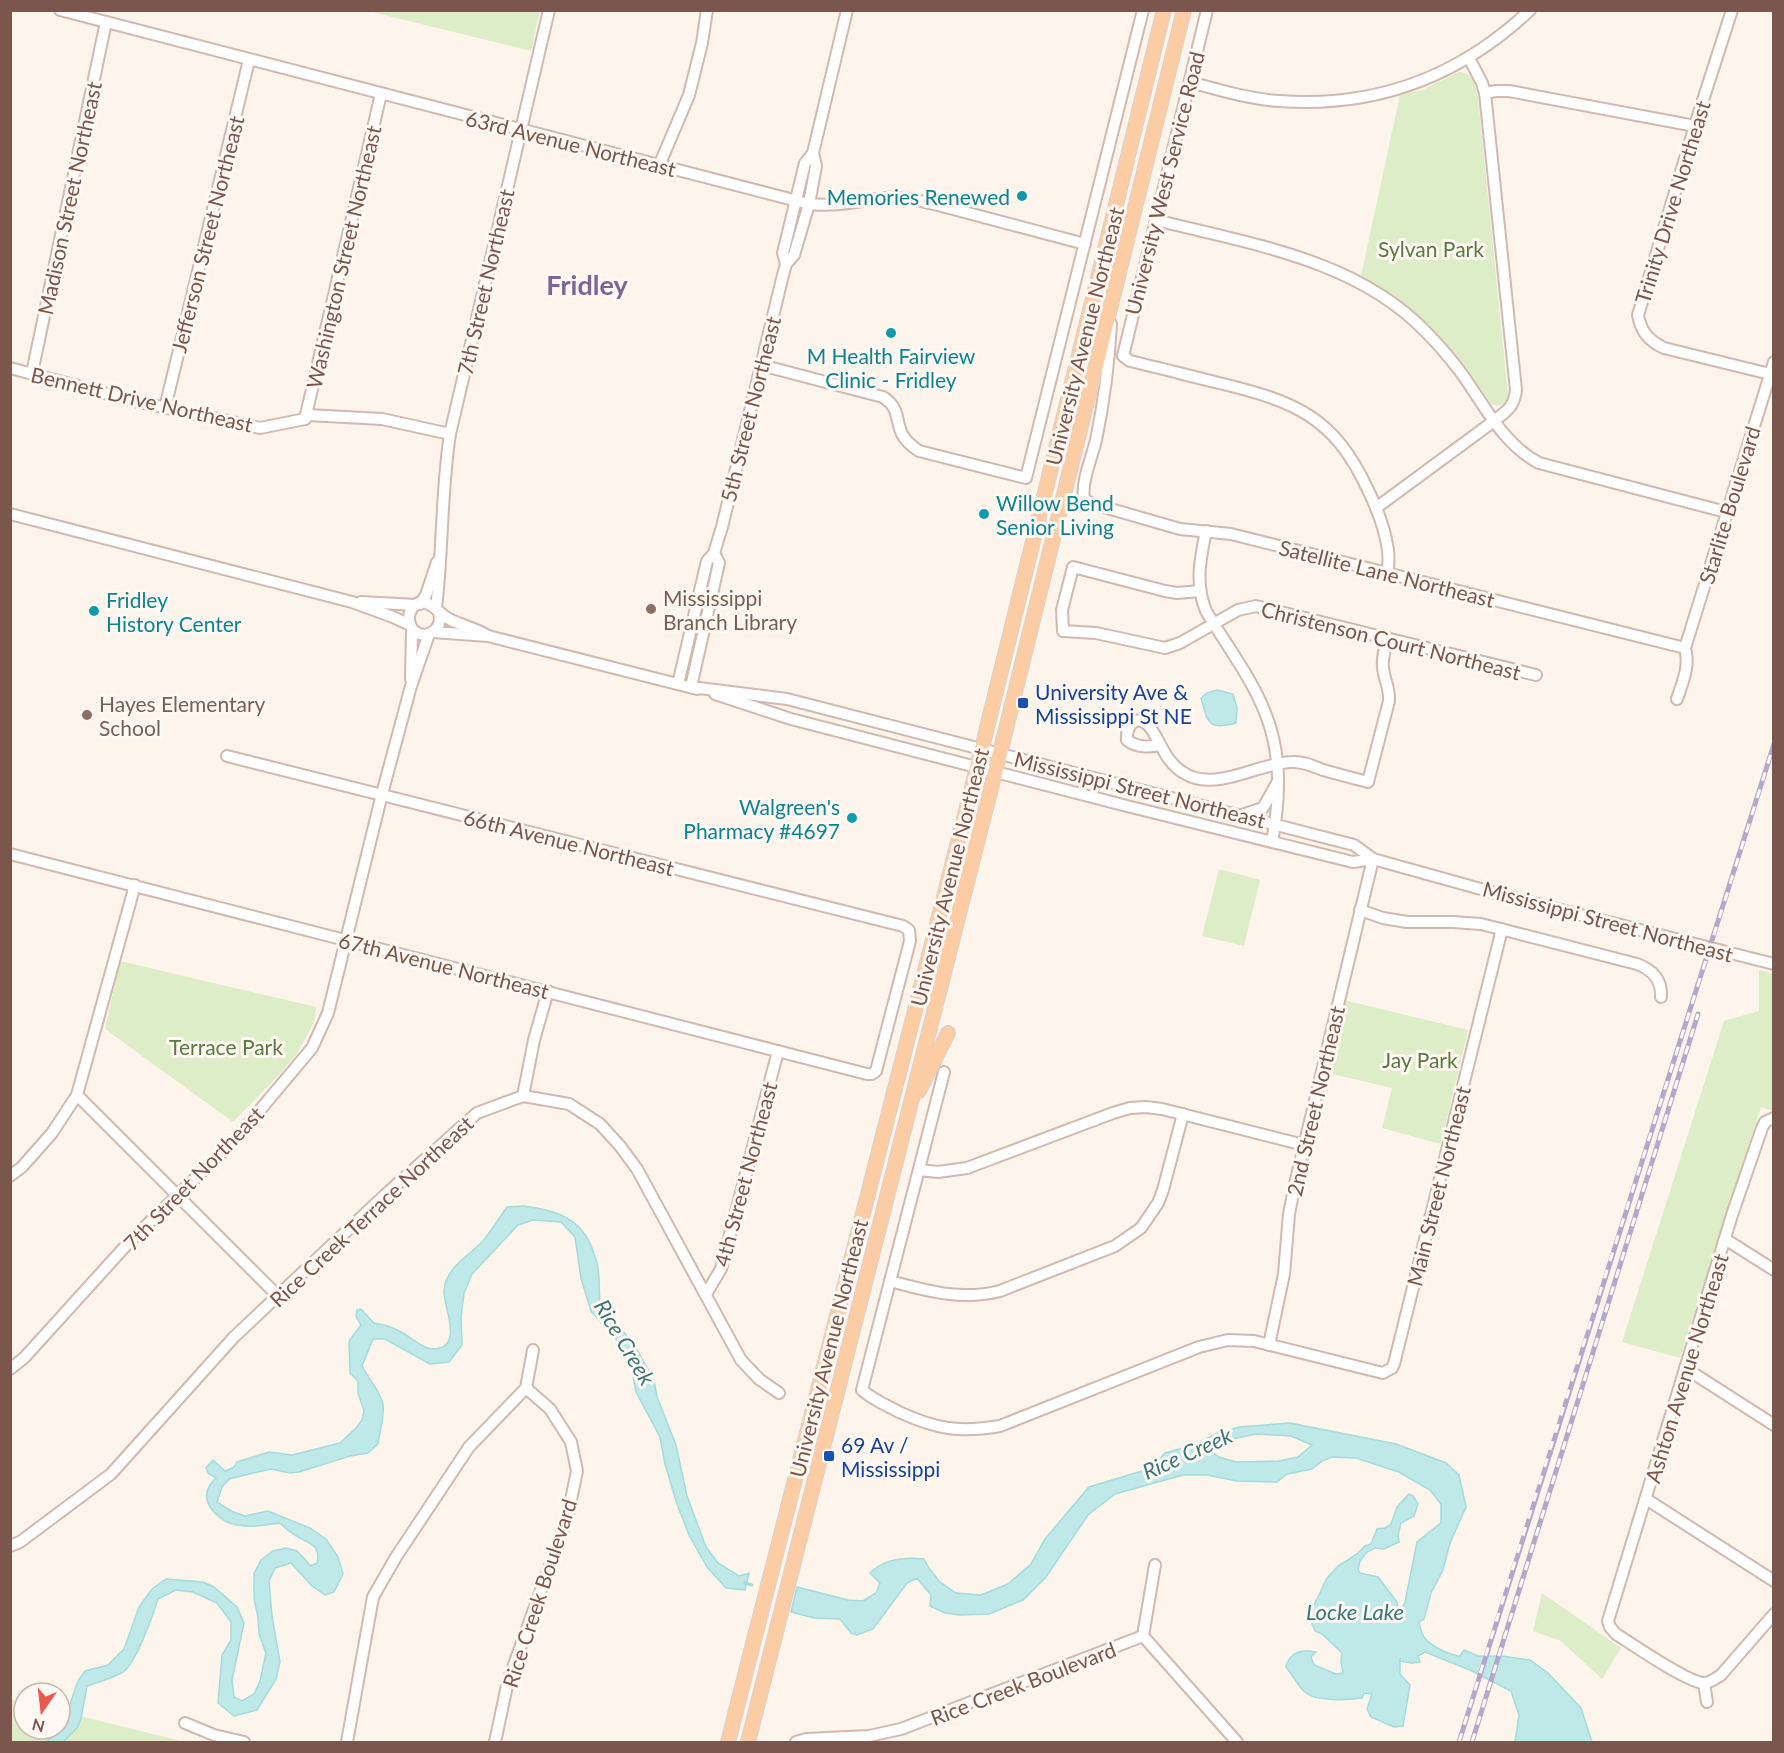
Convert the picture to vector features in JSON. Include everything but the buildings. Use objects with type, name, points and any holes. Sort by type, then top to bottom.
[{"type":"main road","name":"University Avenue Northeast","points":[[728,1743],[982,748],[1164,10]]},
{"type":"main road","name":"University Avenue Northeast","points":[[748,1743],[996,772],[1184,10]]},
{"type":"main road","points":[[908,1112],[948,1033]]},
{"type":"street","name":"63rd Avenue Northeast","points":[[60,10],[808,204],[834,206],[885,198],[914,200],[1085,244]]},
{"type":"street","name":"7th Street Northeast","points":[[438,610],[445,466],[450,434],[519,130],[549,10]]},
{"type":"street","points":[[659,166],[689,94],[702,43],[707,10]]},
{"type":"street","name":"5th Street Northeast","points":[[786,264],[783,253],[805,163],[813,153],[847,10]]},
{"type":"street","points":[[761,365],[883,397],[897,411],[902,434],[906,440],[919,451],[1026,478],[1143,10]]},
{"type":"street","name":"University West Service Road","points":[[1207,10],[1123,356],[1130,361],[1262,393],[1300,409],[1319,422],[1347,452],[1376,507]]},
{"type":"street","points":[[1190,82],[1225,92],[1278,101],[1333,101],[1362,97],[1413,85],[1455,66],[1513,27],[1530,10]]},
{"type":"street","name":"Trinity Drive Northeast","points":[[1732,10],[1638,315],[1645,335],[1653,343],[1664,348],[1770,374]]},
{"type":"street","name":"Madison Street Northeast","points":[[32,374],[106,22]]},
{"type":"street","points":[[1388,573],[1388,551],[1376,507],[1494,421],[1514,401],[1516,390],[1485,93],[1482,82],[1469,58]]},
{"type":"street","name":"Jefferson Street Northeast","points":[[165,408],[249,60]]},
{"type":"street","points":[[1485,93],[1509,91],[1695,126]]},
{"type":"street","name":"Washington Street Northeast","points":[[305,419],[381,94]]},
{"type":"street","name":"5th Street Northeast","points":[[678,684],[707,561],[714,553],[722,527],[786,264],[794,255],[808,204],[816,166],[813,153]]},
{"type":"street","points":[[1156,220],[1313,261],[1360,283],[1425,331],[1458,368],[1507,438],[1529,458],[1539,463],[1726,512]]},
{"type":"street","name":"University West Service Road","points":[[1090,503],[1084,499],[1084,487],[1101,408],[1110,342],[1112,305]]},
{"type":"street","name":"Starlite Boulevard","points":[[1677,699],[1687,666],[1685,648],[1773,362]]},
{"type":"street","name":"Bennett Drive Northeast","points":[[10,368],[134,401],[260,428],[305,419],[308,415],[382,418],[450,434]]},
{"type":"street","name":"Satellite Lane Northeast","points":[[1090,503],[1180,529],[1231,534],[1685,648]]},
{"type":"street","points":[[10,514],[352,603],[393,617],[420,634],[431,633],[439,626],[441,617],[438,610],[429,603],[352,603]]},
{"type":"street","points":[[1206,531],[1198,575],[1206,611],[1254,690],[1266,715],[1275,745],[1279,780],[1272,842]]},
{"type":"street","name":"5th Street Northeast","points":[[692,687],[719,563],[714,553]]},
{"type":"street","name":"7th Street Northeast","points":[[418,604],[426,595],[439,556]]},
{"type":"street","name":"Christenson Court Northeast","points":[[1200,591],[1178,593],[1166,591],[1073,567],[1062,610],[1063,631],[1096,633],[1165,648],[1180,643],[1238,610],[1256,606],[1536,675]]},
{"type":"street","points":[[411,627],[410,612],[418,604]]},
{"type":"street","name":"Mississippi Street Northeast","points":[[438,610],[448,619],[488,636]]},
{"type":"street","name":"7th Street Northeast","points":[[411,627],[411,686]]},
{"type":"street","name":"7th Street Northeast","points":[[10,1369],[24,1358],[131,1240],[234,1141],[312,1048],[328,1013],[381,794],[411,686],[431,633]]},
{"type":"street","name":"Mississippi Street Northeast","points":[[431,633],[488,636],[692,687],[788,699],[1354,845],[1373,859],[1506,896],[1773,964]]},
{"type":"street","points":[[1160,745],[1172,764],[1181,771],[1207,781],[1293,762],[1308,764],[1368,782],[1389,701],[1389,688],[1382,661],[1388,638]]},
{"type":"street","name":"Mississippi Street Northeast","points":[[692,687],[786,718],[1272,842],[1353,862],[1373,859]]},
{"type":"street","name":"66th Avenue Northeast","points":[[227,756],[903,926],[909,930],[910,941],[876,1071]]},
{"type":"street","points":[[1242,815],[1263,808],[1279,780]]},
{"type":"street","name":"67th Avenue Northeast","points":[[10,854],[867,1074],[876,1071]]},
{"type":"street","name":"2nd Street Northeast","points":[[1269,1345],[1284,1274],[1291,1204],[1373,859]]},
{"type":"street","points":[[10,1176],[22,1167],[52,1133],[77,1095],[135,885]]},
{"type":"street","name":"Mississippi Street Northeast","points":[[1360,910],[1383,918],[1407,922],[1467,922],[1637,964],[1655,975],[1661,990],[1661,997]]},
{"type":"street","name":"Main Street Northeast","points":[[1269,1345],[1378,1372],[1388,1371],[1394,1364],[1502,929]]},
{"type":"street","points":[[548,992],[534,1040],[523,1096],[569,1104],[600,1124],[620,1146],[637,1169],[741,1360],[759,1379],[779,1393]]},
{"type":"street","name":"4th Street Northeast","points":[[706,1294],[721,1269],[778,1051]]},
{"type":"street","points":[[944,1072],[862,1390],[872,1399],[918,1421],[951,1430],[978,1429],[1000,1426],[1214,1343],[1241,1340],[1269,1345]]},
{"type":"street","points":[[77,1095],[278,1296]]},
{"type":"street","name":"Rice Creek Terrace Northeast","points":[[10,1546],[20,1542],[111,1474],[234,1338],[385,1195],[477,1113],[523,1096]]},
{"type":"street","points":[[919,1170],[938,1172],[968,1168],[1130,1108],[1146,1107],[1183,1114],[1304,1145]]},
{"type":"street","points":[[890,1281],[946,1295],[986,1295],[1115,1246],[1141,1228],[1158,1203],[1183,1114]]},
{"type":"street","name":"Ashton Avenue Northeast","points":[[1704,1683],[1688,1679],[1616,1634],[1608,1621],[1725,1239],[1762,1128],[1771,1118]]},
{"type":"street","points":[[1725,1239],[1773,1270]]},
{"type":"street","points":[[347,1743],[373,1597],[396,1557],[469,1447],[526,1389],[533,1350]]},
{"type":"street","points":[[1685,1368],[1773,1425]]},
{"type":"street","name":"Rice Creek Boulevard","points":[[495,1743],[508,1681],[567,1519],[577,1471],[571,1442],[550,1409],[526,1389]]},
{"type":"street","points":[[1646,1499],[1773,1581]]},
{"type":"street","name":"Rice Creek Boulevard","points":[[1155,1565],[1143,1636],[1231,1741]]},
{"type":"street","points":[[1707,1702],[1704,1683],[1721,1675],[1773,1614]]},
{"type":"street","name":"Rice Creek Boulevard","points":[[797,1742],[806,1739],[869,1736],[901,1729],[1143,1636]]},
{"type":"street","points":[[185,1723],[214,1735],[244,1743]]},
{"type":"green space","points":[[368,11],[540,11],[531,51]]},
{"type":"green space","name":"Sylvan Park","points":[[1459,72],[1470,77],[1475,84],[1478,97],[1508,395],[1508,400],[1499,406],[1492,405],[1459,360],[1428,326],[1361,276],[1400,95],[1422,90]]},
{"type":"green space","points":[[1219,869],[1260,880],[1244,946],[1202,936]]},
{"type":"green space","name":"Terrace Park","points":[[120,961],[316,1007],[315,1020],[297,1054],[233,1122],[105,1029]]},
{"type":"green space","points":[[1759,970],[1773,974],[1773,1111],[1761,1107],[1680,1358],[1622,1342],[1724,1021],[1759,1011]]},
{"type":"green space","name":"Jay Park","points":[[1344,1000],[1468,1030],[1441,1144],[1382,1128],[1392,1088],[1328,1073]]},
{"type":"green space","points":[[1542,1593],[1621,1648],[1602,1679],[1561,1641],[1533,1631]]},
{"type":"green space","points":[[10,1699],[12,1699],[12,1741],[72,1741],[72,1714],[185,1742],[11,1742]]},
{"type":"water","points":[[1217,690],[1233,694],[1237,708],[1236,723],[1219,726],[1214,725],[1208,719],[1201,698]]},
{"type":"water","name":"Rice Creek","points":[[524,1206],[557,1213],[575,1223],[588,1240],[598,1264],[600,1307],[632,1341],[654,1380],[657,1397],[676,1445],[687,1496],[706,1547],[718,1563],[739,1576],[749,1573],[745,1590],[726,1588],[707,1567],[689,1535],[665,1464],[660,1437],[636,1392],[630,1359],[591,1311],[581,1278],[575,1237],[561,1222],[533,1220],[518,1225],[472,1274],[464,1293],[461,1317],[462,1345],[449,1362],[430,1364],[385,1339],[373,1339],[362,1366],[380,1396],[383,1414],[378,1444],[368,1453],[350,1456],[299,1472],[290,1473],[271,1469],[229,1479],[222,1487],[217,1502],[231,1511],[245,1516],[268,1511],[310,1528],[326,1539],[338,1557],[343,1574],[334,1592],[325,1595],[312,1586],[291,1563],[275,1568],[269,1581],[280,1662],[276,1679],[257,1710],[234,1716],[218,1703],[222,1655],[231,1640],[231,1622],[217,1603],[193,1592],[176,1590],[158,1599],[144,1638],[128,1667],[115,1676],[87,1686],[81,1719],[72,1733],[72,1698],[78,1681],[85,1671],[108,1665],[124,1649],[139,1607],[152,1589],[166,1579],[203,1582],[214,1587],[237,1607],[244,1623],[232,1680],[234,1697],[242,1701],[254,1694],[260,1681],[266,1653],[259,1634],[254,1599],[254,1574],[261,1560],[273,1551],[286,1548],[297,1551],[311,1566],[317,1563],[318,1553],[311,1544],[280,1523],[243,1526],[231,1524],[220,1517],[208,1502],[208,1489],[216,1478],[208,1473],[206,1468],[213,1460],[225,1471],[234,1467],[237,1462],[269,1452],[292,1455],[340,1443],[357,1427],[364,1411],[358,1393],[358,1381],[350,1373],[349,1341],[361,1325],[356,1316],[357,1310],[361,1309],[374,1323],[399,1331],[424,1347],[433,1349],[443,1347],[450,1334],[444,1297],[449,1274],[483,1241],[507,1207]]},
{"type":"water","name":"Locke Lake","points":[[1290,1423],[1396,1444],[1446,1463],[1459,1475],[1466,1507],[1450,1543],[1443,1570],[1431,1593],[1424,1619],[1419,1622],[1423,1635],[1435,1647],[1460,1656],[1464,1650],[1478,1656],[1502,1656],[1530,1660],[1548,1673],[1581,1708],[1592,1742],[1515,1742],[1519,1715],[1511,1691],[1470,1670],[1425,1652],[1418,1656],[1420,1662],[1401,1661],[1400,1658],[1400,1674],[1410,1685],[1403,1726],[1394,1727],[1371,1717],[1367,1709],[1372,1694],[1364,1693],[1362,1698],[1356,1699],[1325,1699],[1311,1696],[1301,1688],[1286,1667],[1290,1657],[1297,1652],[1316,1652],[1311,1657],[1314,1665],[1336,1674],[1343,1673],[1342,1653],[1322,1634],[1315,1631],[1309,1616],[1327,1578],[1338,1566],[1371,1544],[1377,1529],[1391,1524],[1397,1507],[1409,1494],[1418,1504],[1414,1516],[1401,1523],[1399,1542],[1384,1549],[1375,1548],[1367,1552],[1360,1561],[1358,1570],[1360,1573],[1378,1577],[1397,1602],[1400,1612],[1405,1602],[1417,1542],[1441,1523],[1441,1504],[1430,1490],[1399,1472],[1356,1458],[1332,1457],[1312,1469],[1287,1474],[1277,1482],[1237,1481],[1207,1475],[1183,1475],[1115,1494],[1088,1515],[1046,1577],[1023,1600],[989,1614],[945,1613],[930,1606],[931,1595],[917,1578],[907,1583],[873,1629],[857,1635],[851,1633],[840,1619],[814,1618],[791,1612],[797,1587],[848,1600],[863,1601],[876,1593],[880,1583],[870,1573],[888,1562],[902,1559],[924,1559],[940,1582],[956,1593],[981,1595],[1008,1584],[1031,1564],[1045,1539],[1089,1487],[1152,1468],[1165,1453],[1194,1445],[1218,1433],[1239,1427]],"holes":[[[1256,1434],[1291,1436],[1312,1445],[1298,1457],[1279,1461],[1236,1462],[1219,1457],[1208,1450],[1210,1444]]]},
{"type":"waterway","name":"Rice Creek","points":[[745,1583],[752,1585]]},
{"type":"railway","points":[[1459,1742],[1774,744]]},
{"type":"railway","points":[[1472,1742],[1698,1014]]},
{"type":"place","name":"Memories Renewed","points":[[1022,196]]},
{"type":"place","name":"M Health Fairview Clinic - Fridley","points":[[891,333]]},
{"type":"place","name":"Willow Bend Senior Living","points":[[984,514]]},
{"type":"place","name":"Mississippi Branch Library","points":[[651,609]]},
{"type":"place","name":"Fridley History Center","points":[[94,611]]},
{"type":"place","name":"University Ave & Mississippi St NE","points":[[1023,703]]},
{"type":"place","name":"Hayes Elementary School","points":[[87,715]]},
{"type":"place","name":"Walgreen's Pharmacy #4697","points":[[852,818]]},
{"type":"place","name":"69 Av / Mississippi","points":[[829,1456]]},
{"type":"district","name":"Fridley","points":[[587,284]]}]
